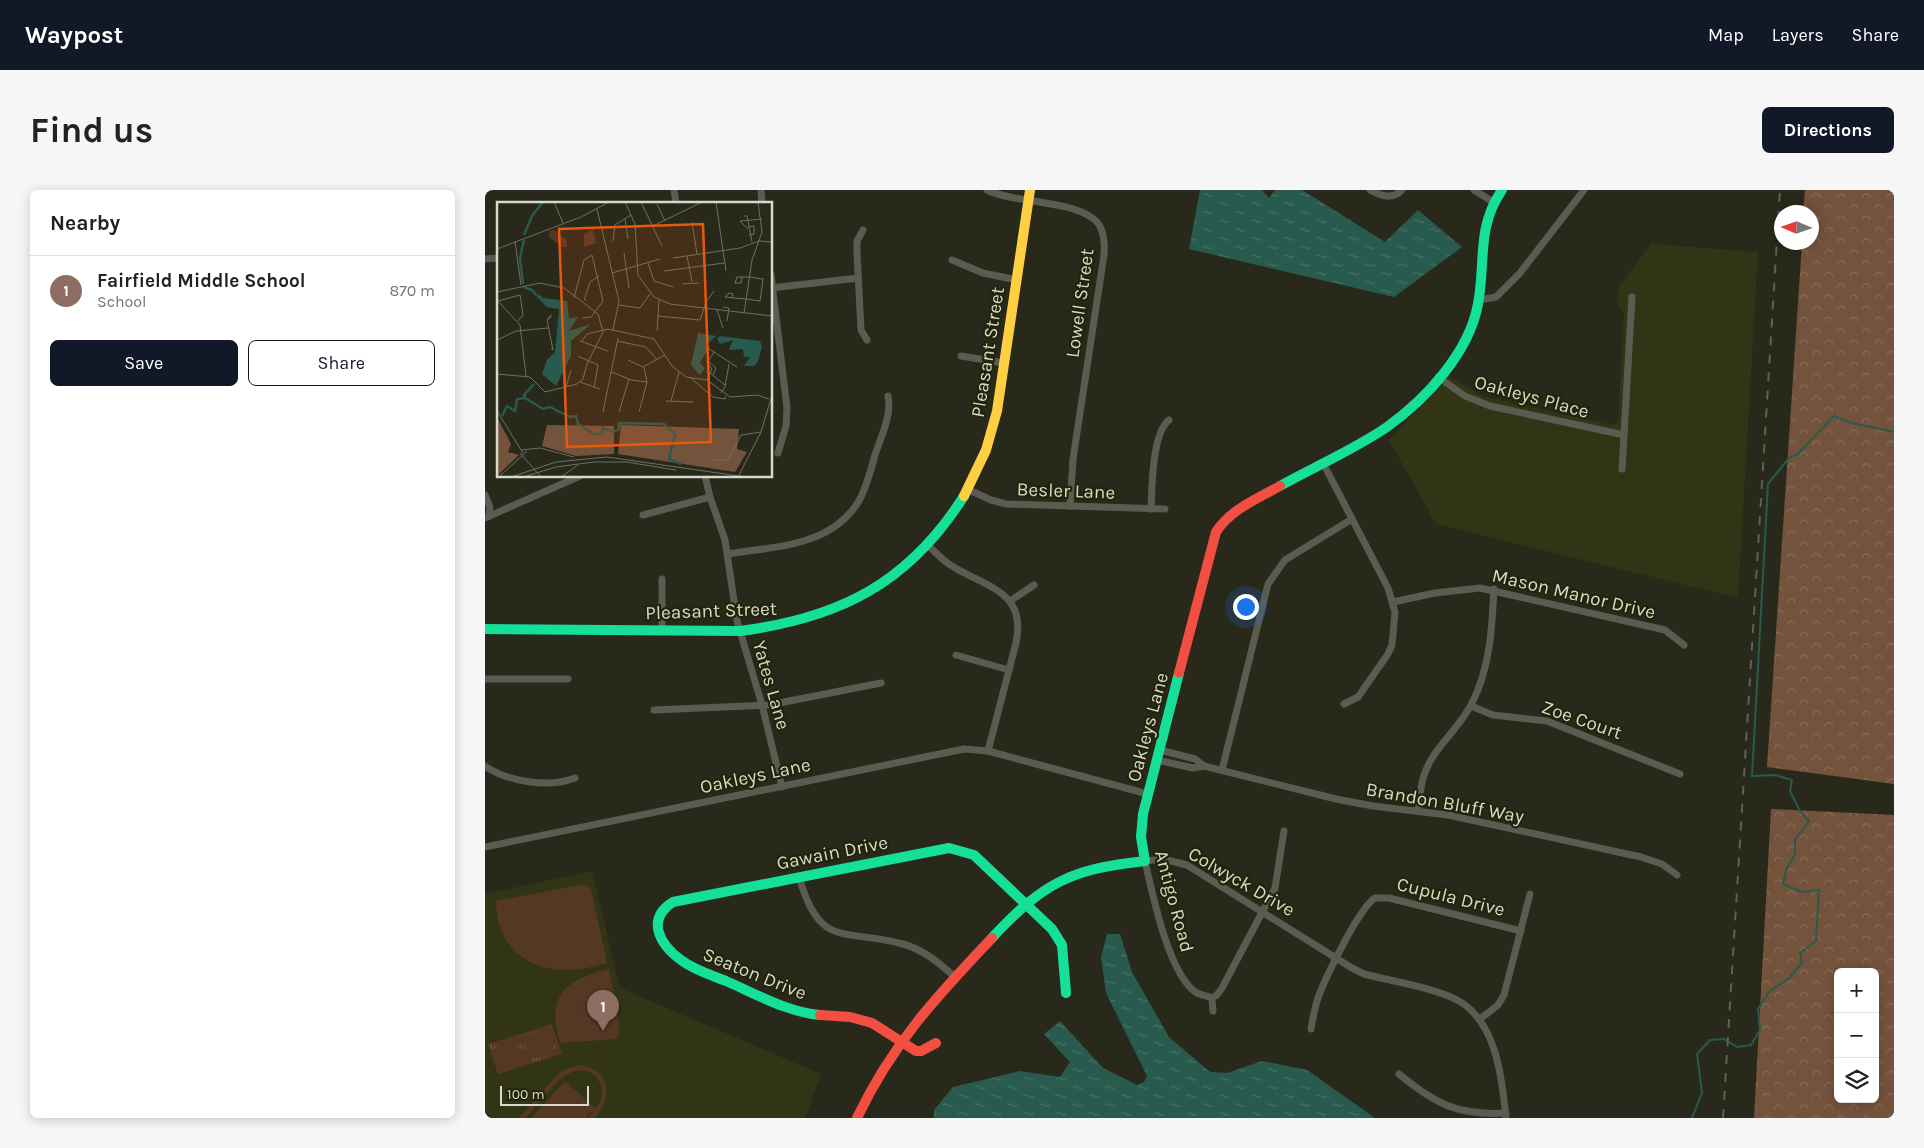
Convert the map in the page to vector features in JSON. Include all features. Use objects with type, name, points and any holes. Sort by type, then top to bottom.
[{"type":"street","name":"Lowell Street","points":[[987,190],[1009,199],[1067,208],[1086,214],[1097,222],[1102,232],[1105,246],[1073,459],[1070,506]]},
{"type":"street","name":"Pleasant Street","points":[[485,629],[740,631],[783,626],[832,612],[885,583],[929,546],[950,519],[969,490],[992,430],[1031,190]]},
{"type":"street","points":[[1371,190],[1388,196],[1396,195],[1402,190]]},
{"type":"street","points":[[1474,190],[1493,202]]},
{"type":"street","name":"Oakleys Lane","points":[[485,847],[957,750],[975,749],[1148,794],[1216,532],[1224,520],[1237,510],[1396,421],[1413,406],[1437,377],[1467,335],[1475,318],[1479,300],[1482,240],[1493,202],[1502,190]]},
{"type":"street","points":[[1479,300],[1496,297],[1520,273],[1584,190]]},
{"type":"street","points":[[863,230],[857,241],[858,278],[861,330],[867,340]]},
{"type":"street","points":[[952,260],[983,274],[1017,280]]},
{"type":"street","points":[[773,288],[858,278]]},
{"type":"street","points":[[773,296],[787,408],[786,426],[778,453]]},
{"type":"street","points":[[1622,469],[1632,297]]},
{"type":"street","points":[[961,356],[1004,363]]},
{"type":"street","name":"Oakleys Place","points":[[1437,377],[1465,396],[1490,406],[1624,435]]},
{"type":"street","points":[[728,554],[809,540],[827,532],[844,520],[865,488],[889,410],[887,396]]},
{"type":"street","points":[[1151,508],[1158,440],[1164,424],[1169,420]]},
{"type":"street","points":[[1323,463],[1393,602],[1394,627],[1389,654],[1358,697],[1344,704]]},
{"type":"street","points":[[487,517],[575,478]]},
{"type":"street","name":"Yates Lane","points":[[705,478],[728,554],[740,631],[762,705],[782,787]]},
{"type":"street","name":"Besler Lane","points":[[969,490],[991,500],[1007,504],[1165,509]]},
{"type":"street","points":[[485,494],[490,507],[487,517]]},
{"type":"street","points":[[643,515],[710,498]]},
{"type":"street","points":[[1222,770],[1268,584],[1278,568],[1293,554],[1352,520]]},
{"type":"street","points":[[929,546],[951,566],[999,590],[1010,600],[1017,614],[1019,632],[987,752]]},
{"type":"street","points":[[662,579],[662,631]]},
{"type":"street","points":[[1010,600],[1034,585]]},
{"type":"street","name":"Mason Manor Drive","points":[[1393,602],[1464,589],[1494,590],[1665,630],[1684,645]]},
{"type":"street","points":[[1418,812],[1421,786],[1426,770],[1434,756],[1462,722],[1480,685],[1487,658],[1494,590]]},
{"type":"street","points":[[956,655],[1009,670]]},
{"type":"street","points":[[485,679],[568,679]]},
{"type":"street","points":[[654,710],[762,705],[881,683]]},
{"type":"street","name":"Zoe Court","points":[[1471,706],[1493,715],[1547,720],[1681,774]]},
{"type":"street","name":"Brandon Bluff Way","points":[[1159,755],[1193,768],[1204,766],[1336,799],[1418,812],[1448,814],[1649,859],[1662,864],[1677,876]]},
{"type":"street","points":[[485,766],[508,776],[528,780],[557,783],[575,778]]},
{"type":"street","name":"Antigo Road","points":[[1148,794],[1141,828],[1145,861],[1175,966],[1189,986],[1197,993],[1212,998]]},
{"type":"street","points":[[1213,1011],[1212,998],[1222,988],[1263,912],[1277,879],[1284,831]]},
{"type":"street","name":"Gawain Drive","points":[[663,942],[657,921],[661,910],[668,904],[799,876],[949,848],[966,852],[984,863],[1059,938],[1067,975],[1066,993]]},
{"type":"street","name":"Colwyck Drive","points":[[857,1118],[876,1076],[899,1040],[955,977],[1026,904],[1051,885],[1082,871],[1163,859],[1187,865],[1363,974],[1459,1000],[1480,1019],[1490,1040],[1497,1062],[1506,1115]]},
{"type":"street","points":[[799,876],[809,906],[820,921],[832,930],[847,936],[890,942],[916,949],[937,961],[955,977]]},
{"type":"street","points":[[1480,1019],[1498,1005],[1504,995],[1531,894]]},
{"type":"street","name":"Cupula Drive","points":[[1337,958],[1364,907],[1372,899],[1381,896],[1521,931]]},
{"type":"street","name":"Seaton Drive","points":[[663,942],[673,956],[683,962],[775,1003],[812,1014],[861,1019],[882,1028],[913,1050],[921,1051],[936,1043]]},
{"type":"street","points":[[1311,1029],[1319,996],[1337,958]]},
{"type":"street","points":[[1399,1074],[1431,1098],[1449,1108],[1478,1114],[1506,1115]]},
{"type":"shaded area","points":[[1651,244],[1758,252],[1738,598],[1436,524],[1389,440],[1448,375],[1482,396],[1612,425],[1618,423],[1624,313],[1617,302],[1618,288]]},
{"type":"shaded area","points":[[592,871],[620,988],[821,1074],[805,1118],[485,1118],[485,894]]},
{"type":"green space","points":[[1805,190],[1894,190],[1894,784],[1767,767],[1802,250],[1819,250],[1819,205],[1804,205]]},
{"type":"green space","points":[[1771,809],[1894,815],[1894,1118],[1754,1118]]},
{"type":"green space","points":[[584,884],[591,889],[607,963],[567,970],[546,968],[522,957],[513,949],[500,928],[496,901]]},
{"type":"green space","points":[[609,969],[620,1032],[616,1039],[560,1043],[555,1013],[557,1002],[562,992],[580,979]]},
{"type":"green space","points":[[552,1024],[562,1054],[498,1074],[488,1044]]},
{"type":"green space","points":[[547,1030],[550,1040],[530,1046],[527,1036]]},
{"type":"green space","points":[[516,1039],[518,1049],[498,1055],[495,1045]]},
{"type":"green space","points":[[551,1043],[554,1052],[533,1058],[531,1048]]},
{"type":"green space","points":[[519,1052],[522,1061],[502,1067],[499,1058]]},
{"type":"green space","points":[[579,1065],[598,1072],[606,1085],[605,1101],[595,1118],[588,1118],[601,1101],[602,1094],[599,1082],[595,1076],[585,1071],[576,1071],[566,1075],[557,1083],[526,1118],[519,1118],[561,1071]]},
{"type":"green space","points":[[565,1081],[595,1108],[586,1118],[531,1118]]},
{"type":"water","points":[[1200,190],[1262,190],[1269,198],[1275,190],[1302,190],[1385,242],[1418,210],[1462,247],[1394,297],[1189,249]]},
{"type":"water","points":[[1107,934],[1120,934],[1132,972],[1169,1037],[1210,1072],[1227,1073],[1262,1061],[1307,1070],[1375,1118],[934,1118],[934,1110],[953,1087],[1020,1071],[1060,1077],[1070,1062],[1044,1034],[1060,1021],[1103,1068],[1137,1085],[1144,1082],[1147,1076],[1106,993],[1101,957]]},
{"type":"waterway","points":[[1692,1118],[1702,1093],[1697,1054],[1710,1040],[1724,1039],[1737,1047],[1751,1045],[1760,1030],[1758,1009],[1769,992],[1789,978],[1802,963],[1800,953],[1816,941],[1819,890],[1802,892],[1783,884],[1787,868],[1795,854],[1795,840],[1809,821],[1800,811],[1790,791],[1792,780],[1775,775],[1752,776],[1768,484],[1789,458],[1798,454],[1834,416],[1848,422],[1894,432]]},
{"type":"railway","points":[[1723,1118],[1780,190]]},
{"type":"traffic: fast","points":[[1280,486],[1387,427],[1431,389],[1444,373],[1456,357],[1473,322],[1478,304],[1483,246],[1488,218],[1502,190]]},
{"type":"traffic: fast","points":[[485,629],[740,631],[809,617],[840,606],[869,591],[895,574],[920,552],[943,526],[964,496]]},
{"type":"traffic: fast","points":[[992,938],[1027,904],[1059,882],[1077,874],[1097,869],[1145,861],[1141,837],[1143,814],[1179,673]]},
{"type":"traffic: fast","points":[[820,1015],[796,1010],[760,997],[686,964],[673,954],[662,939],[658,924],[660,916],[673,902],[949,848],[974,855],[1052,929],[1062,945],[1066,993]]},
{"type":"traffic: slow","points":[[964,496],[986,450],[997,411],[1030,190]]},
{"type":"traffic: jam","points":[[1179,673],[1216,532],[1237,511],[1280,486]]},
{"type":"traffic: jam","points":[[857,1118],[885,1067],[917,1022],[992,938]]},
{"type":"traffic: jam","points":[[820,1015],[850,1017],[872,1023],[916,1051],[921,1051],[936,1043]]},
{"type":"place","name":"Fairfield Middle School","points":[[603,1031]]}]
